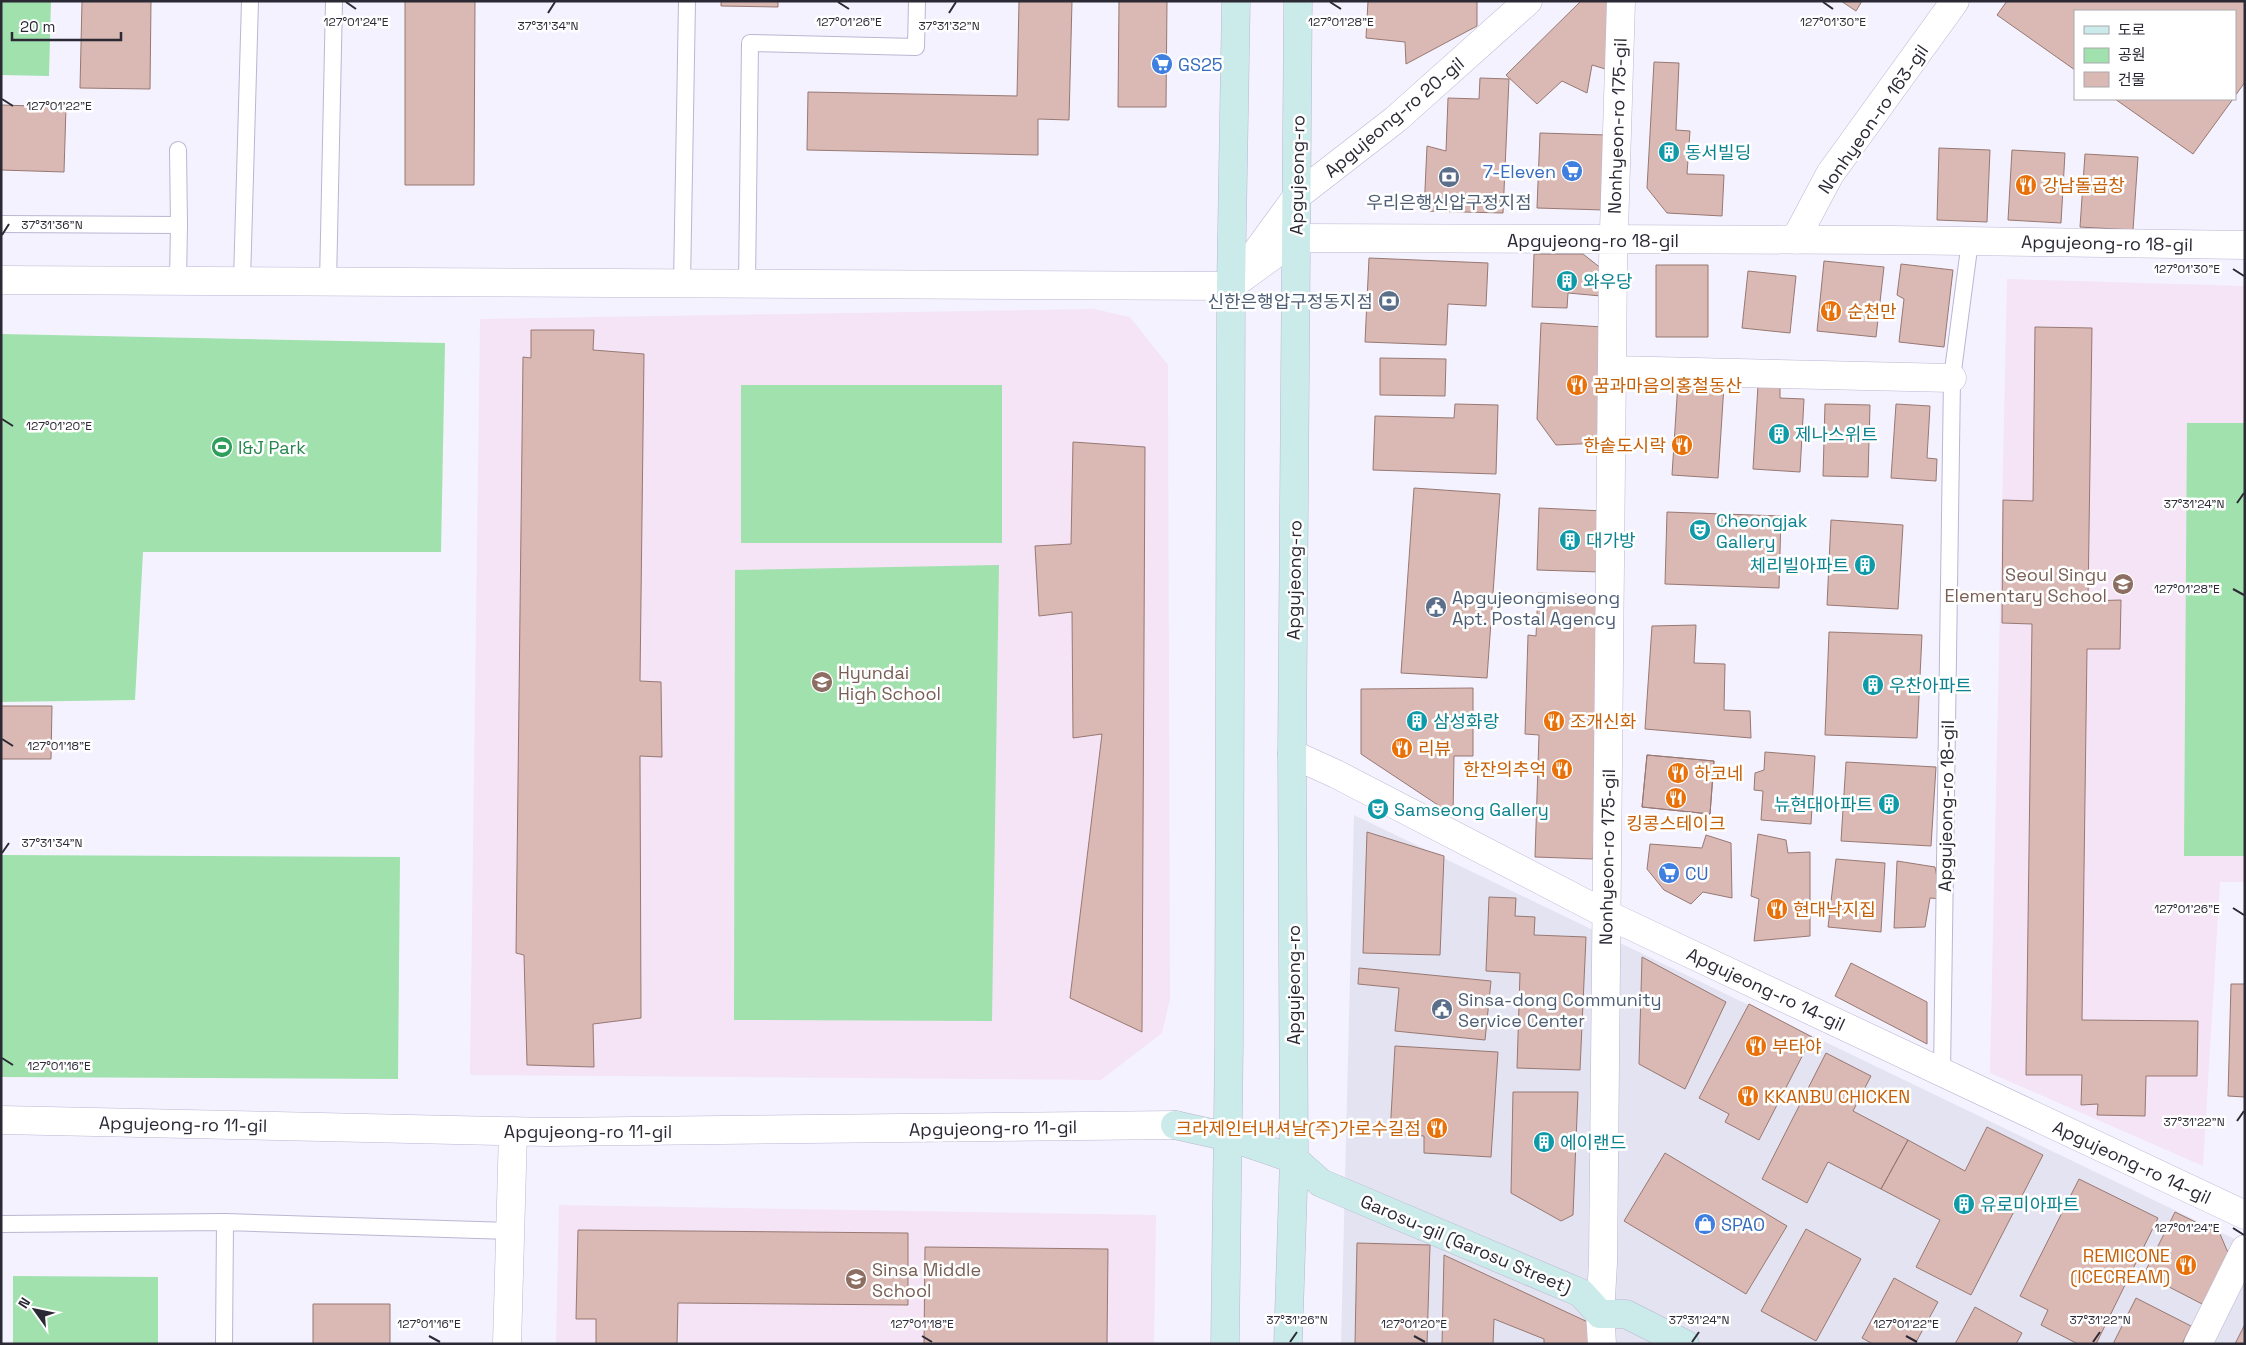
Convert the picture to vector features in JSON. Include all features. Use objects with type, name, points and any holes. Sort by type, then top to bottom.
[{"type":"main road","points":[[1225,1344],[1229,1137],[1231,286],[1236,1]]},
{"type":"main road","name":"Apgujeong-ro","points":[[1288,1344],[1294,1159],[1292,754],[1296,238],[1298,195],[1298,1]]},
{"type":"main road","points":[[1175,1125],[1229,1137],[1294,1159]]},
{"type":"main road","name":"Garosu-gil (Garosu Street)","points":[[1294,1159],[1321,1184],[1581,1292],[1600,1314]]},
{"type":"main road","points":[[1600,1314],[1626,1314],[1685,1344]]},
{"type":"street","name":"Apgujeong-ro 20-gil","points":[[1231,286],[1298,195],[1396,120],[1528,1]]},
{"type":"street","name":"Nonhyeon-ro 175-gil","points":[[1602,1344],[1600,1314],[1603,1263],[1613,241],[1621,1]]},
{"type":"street","name":"Nonhyeon-ro 163-gil","points":[[1795,240],[1830,174],[1955,1]]},
{"type":"street","points":[[1,280],[1231,286],[1296,238]]},
{"type":"street","name":"Apgujeong-ro 18-gil","points":[[1296,238],[1613,241],[1970,241],[2245,245]]},
{"type":"street","points":[[1613,370],[1952,378]]},
{"type":"street","name":"Apgujeong-ro 14-gil","points":[[1292,754],[1336,774],[1606,914],[2245,1215]]},
{"type":"street","name":"Apgujeong-ro 11-gil","points":[[1,1120],[513,1132],[1175,1125]]},
{"type":"street","points":[[507,1344],[513,1132]]},
{"type":"street","points":[[2198,1344],[2245,1249]]},
{"type":"lane","points":[[242,281],[250,1]]},
{"type":"lane","points":[[328,283],[334,1]]},
{"type":"lane","points":[[682,284],[687,1]]},
{"type":"lane","points":[[747,285],[750,42],[916,46],[917,1]]},
{"type":"lane","points":[[178,150],[178,281]]},
{"type":"lane","points":[[1,224],[178,225]]},
{"type":"lane","name":"Apgujeong-ro 18-gil","points":[[1942,1072],[1952,378],[1970,241]]},
{"type":"lane","points":[[224,1344],[225,1222]]},
{"type":"lane","points":[[1,1224],[225,1222],[510,1231]]},
{"type":"shaded area","name":"Seoul Singu Elementary School","points":[[2007,279],[2245,286],[2245,882],[2220,882],[2203,1166],[1990,1073]]},
{"type":"shaded area","name":"Hyundai High School","points":[[1094,309],[1130,317],[1168,365],[1170,999],[1162,1033],[1101,1080],[470,1075],[480,319]]},
{"type":"shaded area","points":[[1354,815],[2245,1244],[2245,1344],[1341,1344]]},
{"type":"shaded area","name":"Sinsa Middle School","points":[[559,1205],[1156,1215],[1154,1344],[556,1344]]},
{"type":"green space","points":[[1,1],[51,1],[49,76],[1,75]]},
{"type":"green space","name":"I&J Park","points":[[1,334],[445,343],[441,552],[143,552],[135,700],[1,702]]},
{"type":"green space","points":[[741,385],[1002,385],[1002,543],[741,543]]},
{"type":"green space","points":[[2187,423],[2245,423],[2245,856],[2184,856]]},
{"type":"green space","points":[[999,565],[992,1021],[734,1020],[735,570]]},
{"type":"green space","points":[[1,855],[400,857],[398,1079],[1,1077]]},
{"type":"green space","points":[[13,1276],[158,1277],[158,1344],[13,1344]]},
{"type":"building","points":[[82,1],[151,1],[150,89],[80,88]]},
{"type":"building","points":[[405,1],[475,1],[474,185],[405,185]]},
{"type":"building","points":[[721,1],[778,1],[778,7],[721,6]]},
{"type":"building","points":[[1019,1],[1072,1],[1069,120],[1038,119],[1038,155],[807,150],[808,92],[1017,96]]},
{"type":"building","points":[[1119,1],[1167,1],[1166,107],[1118,107]]},
{"type":"building","points":[[1368,1],[1477,1],[1477,26],[1406,64],[1405,42],[1366,38]]},
{"type":"building","points":[[1581,1],[1608,1],[1612,71],[1592,65],[1587,93],[1562,81],[1537,104],[1506,75]]},
{"type":"building","points":[[1841,1],[1862,1],[1856,11]]},
{"type":"building","points":[[2007,1],[2245,1],[2245,82],[2236,95],[2236,10],[2074,10],[2074,69],[1997,15]]},
{"type":"building","name":"동서빌딩","points":[[1654,62],[1679,63],[1676,130],[1690,131],[1687,174],[1724,175],[1722,216],[1667,213],[1647,188]]},
{"type":"building","points":[[1480,78],[1509,79],[1503,213],[1424,211],[1427,146],[1446,151],[1448,98],[1479,99]]},
{"type":"building","points":[[2116,100],[2232,100],[2193,154]]},
{"type":"building","points":[[1,105],[66,107],[64,172],[1,170]]},
{"type":"building","name":"7-Eleven","points":[[1540,133],[1607,135],[1604,210],[1537,208]]},
{"type":"building","points":[[1939,148],[1990,150],[1987,222],[1937,220]]},
{"type":"building","points":[[2012,150],[2065,153],[2061,223],[2008,220]]},
{"type":"building","points":[[2085,154],[2138,157],[2133,230],[2080,227]]},
{"type":"building","name":"와우당","points":[[1534,254],[1583,254],[1602,269],[1601,296],[1568,293],[1567,308],[1532,307]]},
{"type":"building","points":[[1369,258],[1488,263],[1486,306],[1448,304],[1446,345],[1365,342]]},
{"type":"building","points":[[1824,261],[1884,267],[1876,337],[1817,331]]},
{"type":"building","points":[[1901,264],[1953,270],[1944,347],[1899,342],[1904,299],[1897,295]]},
{"type":"building","points":[[1656,265],[1708,265],[1708,337],[1656,337]]},
{"type":"building","points":[[1748,271],[1796,276],[1790,333],[1742,328]]},
{"type":"building","points":[[1541,323],[1603,327],[1601,443],[1556,445],[1537,419]]},
{"type":"building","points":[[2035,327],[2092,328],[2088,601],[2121,600],[2120,649],[2087,649],[2082,1020],[2198,1021],[2197,1076],[2146,1076],[2145,1116],[2097,1115],[2098,1104],[2081,1105],[2082,1075],[2026,1075],[2032,624],[2002,623],[2003,500],[2033,501]]},
{"type":"building","points":[[531,330],[594,330],[593,350],[644,354],[640,681],[661,682],[662,757],[640,756],[641,1018],[593,1024],[594,1067],[527,1065],[524,955],[516,953],[523,357],[531,358]]},
{"type":"building","points":[[1380,358],[1446,359],[1445,396],[1380,395]]},
{"type":"building","points":[[1678,382],[1724,385],[1718,478],[1672,475]]},
{"type":"building","name":"제나스위트","points":[[1758,385],[1780,387],[1780,398],[1804,399],[1800,472],[1753,469]]},
{"type":"building","points":[[1455,404],[1498,405],[1496,474],[1373,470],[1375,416],[1454,418]]},
{"type":"building","points":[[1825,404],[1870,405],[1868,477],[1823,476]]},
{"type":"building","points":[[1896,404],[1930,406],[1927,458],[1937,459],[1936,481],[1891,478]]},
{"type":"building","points":[[1073,442],[1145,447],[1142,1032],[1070,998],[1102,734],[1073,738],[1072,612],[1039,616],[1035,546],[1071,544]]},
{"type":"building","points":[[1414,488],[1500,494],[1487,678],[1401,673]]},
{"type":"building","name":"대가방","points":[[1539,508],[1604,511],[1601,572],[1537,570]]},
{"type":"building","points":[[1667,512],[1781,516],[1779,588],[1665,584]]},
{"type":"building","name":"체리빌아파트","points":[[1831,520],[1903,525],[1898,609],[1827,605]]},
{"type":"building","points":[[1538,593],[1601,595],[1593,859],[1535,857],[1539,735],[1525,734],[1528,635],[1536,636]]},
{"type":"building","points":[[1696,625],[1694,663],[1725,664],[1724,710],[1750,711],[1751,738],[1645,729],[1652,626]]},
{"type":"building","name":"우찬아파트","points":[[1829,632],[1922,635],[1917,738],[1825,735]]},
{"type":"building","name":"삼성화랑","points":[[1473,688],[1473,756],[1454,756],[1453,815],[1361,754],[1361,689]]},
{"type":"building","points":[[1,706],[52,706],[51,759],[1,759]]},
{"type":"building","points":[[1765,752],[1815,756],[1811,824],[1761,820],[1763,791],[1754,790],[1755,773],[1764,770]]},
{"type":"building","points":[[1647,755],[1714,761],[1710,814],[1642,807]]},
{"type":"building","points":[[1647,755],[1714,761],[1710,814],[1642,807]]},
{"type":"building","name":"뉴현대아파트","points":[[1846,762],[1936,767],[1931,846],[1841,841]]},
{"type":"building","points":[[1367,832],[1444,856],[1440,955],[1363,953]]},
{"type":"building","points":[[1758,834],[1786,840],[1788,853],[1810,852],[1810,936],[1754,941],[1759,899],[1751,896]]},
{"type":"building","points":[[1706,835],[1731,843],[1732,898],[1703,892],[1691,904],[1664,890],[1647,869],[1650,844],[1702,848]]},
{"type":"building","points":[[1836,859],[1885,863],[1881,932],[1828,927]]},
{"type":"building","points":[[1897,861],[1935,867],[1941,899],[1930,898],[1925,927],[1894,928]]},
{"type":"building","points":[[1489,897],[1516,898],[1515,916],[1535,917],[1534,935],[1586,937],[1580,1070],[1517,1068],[1520,973],[1486,971]]},
{"type":"building","points":[[1642,957],[1726,1002],[1685,1089],[1639,1064]]},
{"type":"building","points":[[1851,963],[1927,1002],[1927,1044],[1835,996]]},
{"type":"building","name":"Sinsa-dong Community Service Center","points":[[1359,968],[1491,981],[1485,1040],[1395,1031],[1399,988],[1358,984]]},
{"type":"building","points":[[2231,984],[2245,984],[2245,1097],[2228,1096]]},
{"type":"building","points":[[1749,1004],[1812,1037],[1759,1140],[1725,1122],[1729,1114],[1699,1098]]},
{"type":"building","points":[[1395,1046],[1498,1052],[1491,1157],[1424,1153],[1424,1136],[1390,1134]]},
{"type":"building","points":[[1826,1053],[1871,1076],[1853,1111],[1908,1140],[1881,1189],[1828,1162],[1807,1203],[1762,1179]]},
{"type":"building","name":"에이랜드","points":[[1513,1092],[1578,1092],[1573,1215],[1561,1221],[1511,1193]]},
{"type":"building","name":"유로미아파트","points":[[1987,1127],[2043,1155],[1971,1295],[1916,1267],[1940,1220],[1881,1189],[1908,1140],[1965,1171]]},
{"type":"building","name":"SPAO","points":[[1665,1153],[1787,1226],[1746,1294],[1624,1221]]},
{"type":"building","points":[[2079,1179],[2158,1218],[2096,1344],[2078,1344],[2041,1325],[2048,1310],[2020,1296]]},
{"type":"building","name":"REMICONE (ICECREAM)","points":[[2175,1212],[2220,1234],[2229,1255],[2204,1305],[2144,1274]]},
{"type":"building","points":[[1806,1229],[1861,1259],[1816,1341],[1761,1311]]},
{"type":"building","points":[[578,1230],[908,1233],[908,1305],[678,1303],[677,1344],[596,1344],[596,1319],[576,1319]]},
{"type":"building","points":[[1357,1243],[1430,1245],[1427,1344],[1355,1344]]},
{"type":"building","points":[[925,1247],[1108,1249],[1107,1344],[924,1344]]},
{"type":"building","points":[[1444,1255],[1592,1324],[1591,1344],[1544,1344],[1544,1339],[1494,1319],[1493,1344],[1442,1344]]},
{"type":"building","points":[[1894,1278],[1938,1302],[1915,1344],[1873,1344],[1862,1338]]},
{"type":"building","points":[[2136,1298],[2191,1326],[2182,1344],[2113,1344]]},
{"type":"building","points":[[313,1304],[390,1304],[390,1344],[313,1344]]},
{"type":"building","points":[[1975,1307],[2022,1333],[2016,1344],[1955,1344]]},
{"type":"building","points":[[2245,1324],[2245,1344],[2235,1344]]},
{"type":"place","name":"GS25","points":[[1162,64]]},
{"type":"place","name":"동서빌딩","points":[[1669,152]]},
{"type":"place","name":"7-Eleven","points":[[1572,171]]},
{"type":"place","name":"우리은행신압구정지점","points":[[1449,177]]},
{"type":"place","name":"강남돌곱창","points":[[2026,185]]},
{"type":"place","name":"와우당","points":[[1567,281]]},
{"type":"place","name":"신한은행압구정동지점","points":[[1389,301]]},
{"type":"place","name":"순천만","points":[[1831,311]]},
{"type":"place","name":"꿈과마음의홍철동산","points":[[1577,385]]},
{"type":"place","name":"제나스위트","points":[[1779,434]]},
{"type":"place","name":"한솥도시락","points":[[1682,445]]},
{"type":"place","name":"I&J Park","points":[[222,447]]},
{"type":"place","name":"Cheongjak Gallery","points":[[1700,530]]},
{"type":"place","name":"대가방","points":[[1570,540]]},
{"type":"place","name":"체리빌아파트","points":[[1865,565]]},
{"type":"place","name":"Seoul Singu Elementary School","points":[[2123,584]]},
{"type":"place","name":"Apgujeongmiseong Apt. Postal Agency","points":[[1436,607]]},
{"type":"place","name":"Hyundai High School","points":[[822,682]]},
{"type":"place","name":"우찬아파트","points":[[1873,685]]},
{"type":"place","name":"삼성화랑","points":[[1417,721]]},
{"type":"place","name":"조개신화","points":[[1554,721]]},
{"type":"place","name":"리뷰","points":[[1402,748]]},
{"type":"place","name":"한잔의추억","points":[[1562,769]]},
{"type":"place","name":"하코네","points":[[1678,773]]},
{"type":"place","name":"킹콩스테이크","points":[[1676,798]]},
{"type":"place","name":"뉴현대아파트","points":[[1889,804]]},
{"type":"place","name":"Samseong Gallery","points":[[1378,809]]},
{"type":"place","name":"CU","points":[[1669,873]]},
{"type":"place","name":"현대낙지집","points":[[1777,909]]},
{"type":"place","name":"Sinsa-dong Community Service Center","points":[[1442,1009]]},
{"type":"place","name":"부타야","points":[[1756,1046]]},
{"type":"place","name":"KKANBU CHICKEN","points":[[1748,1096]]},
{"type":"place","name":"크라제인터내셔날(주)가로수길점","points":[[1437,1128]]},
{"type":"place","name":"에이랜드","points":[[1544,1142]]},
{"type":"place","name":"유로미아파트","points":[[1964,1204]]},
{"type":"place","name":"SPAO","points":[[1705,1224]]},
{"type":"place","name":"REMICONE (ICECREAM)","points":[[2186,1265]]},
{"type":"place","name":"Sinsa Middle School","points":[[856,1279]]}]
